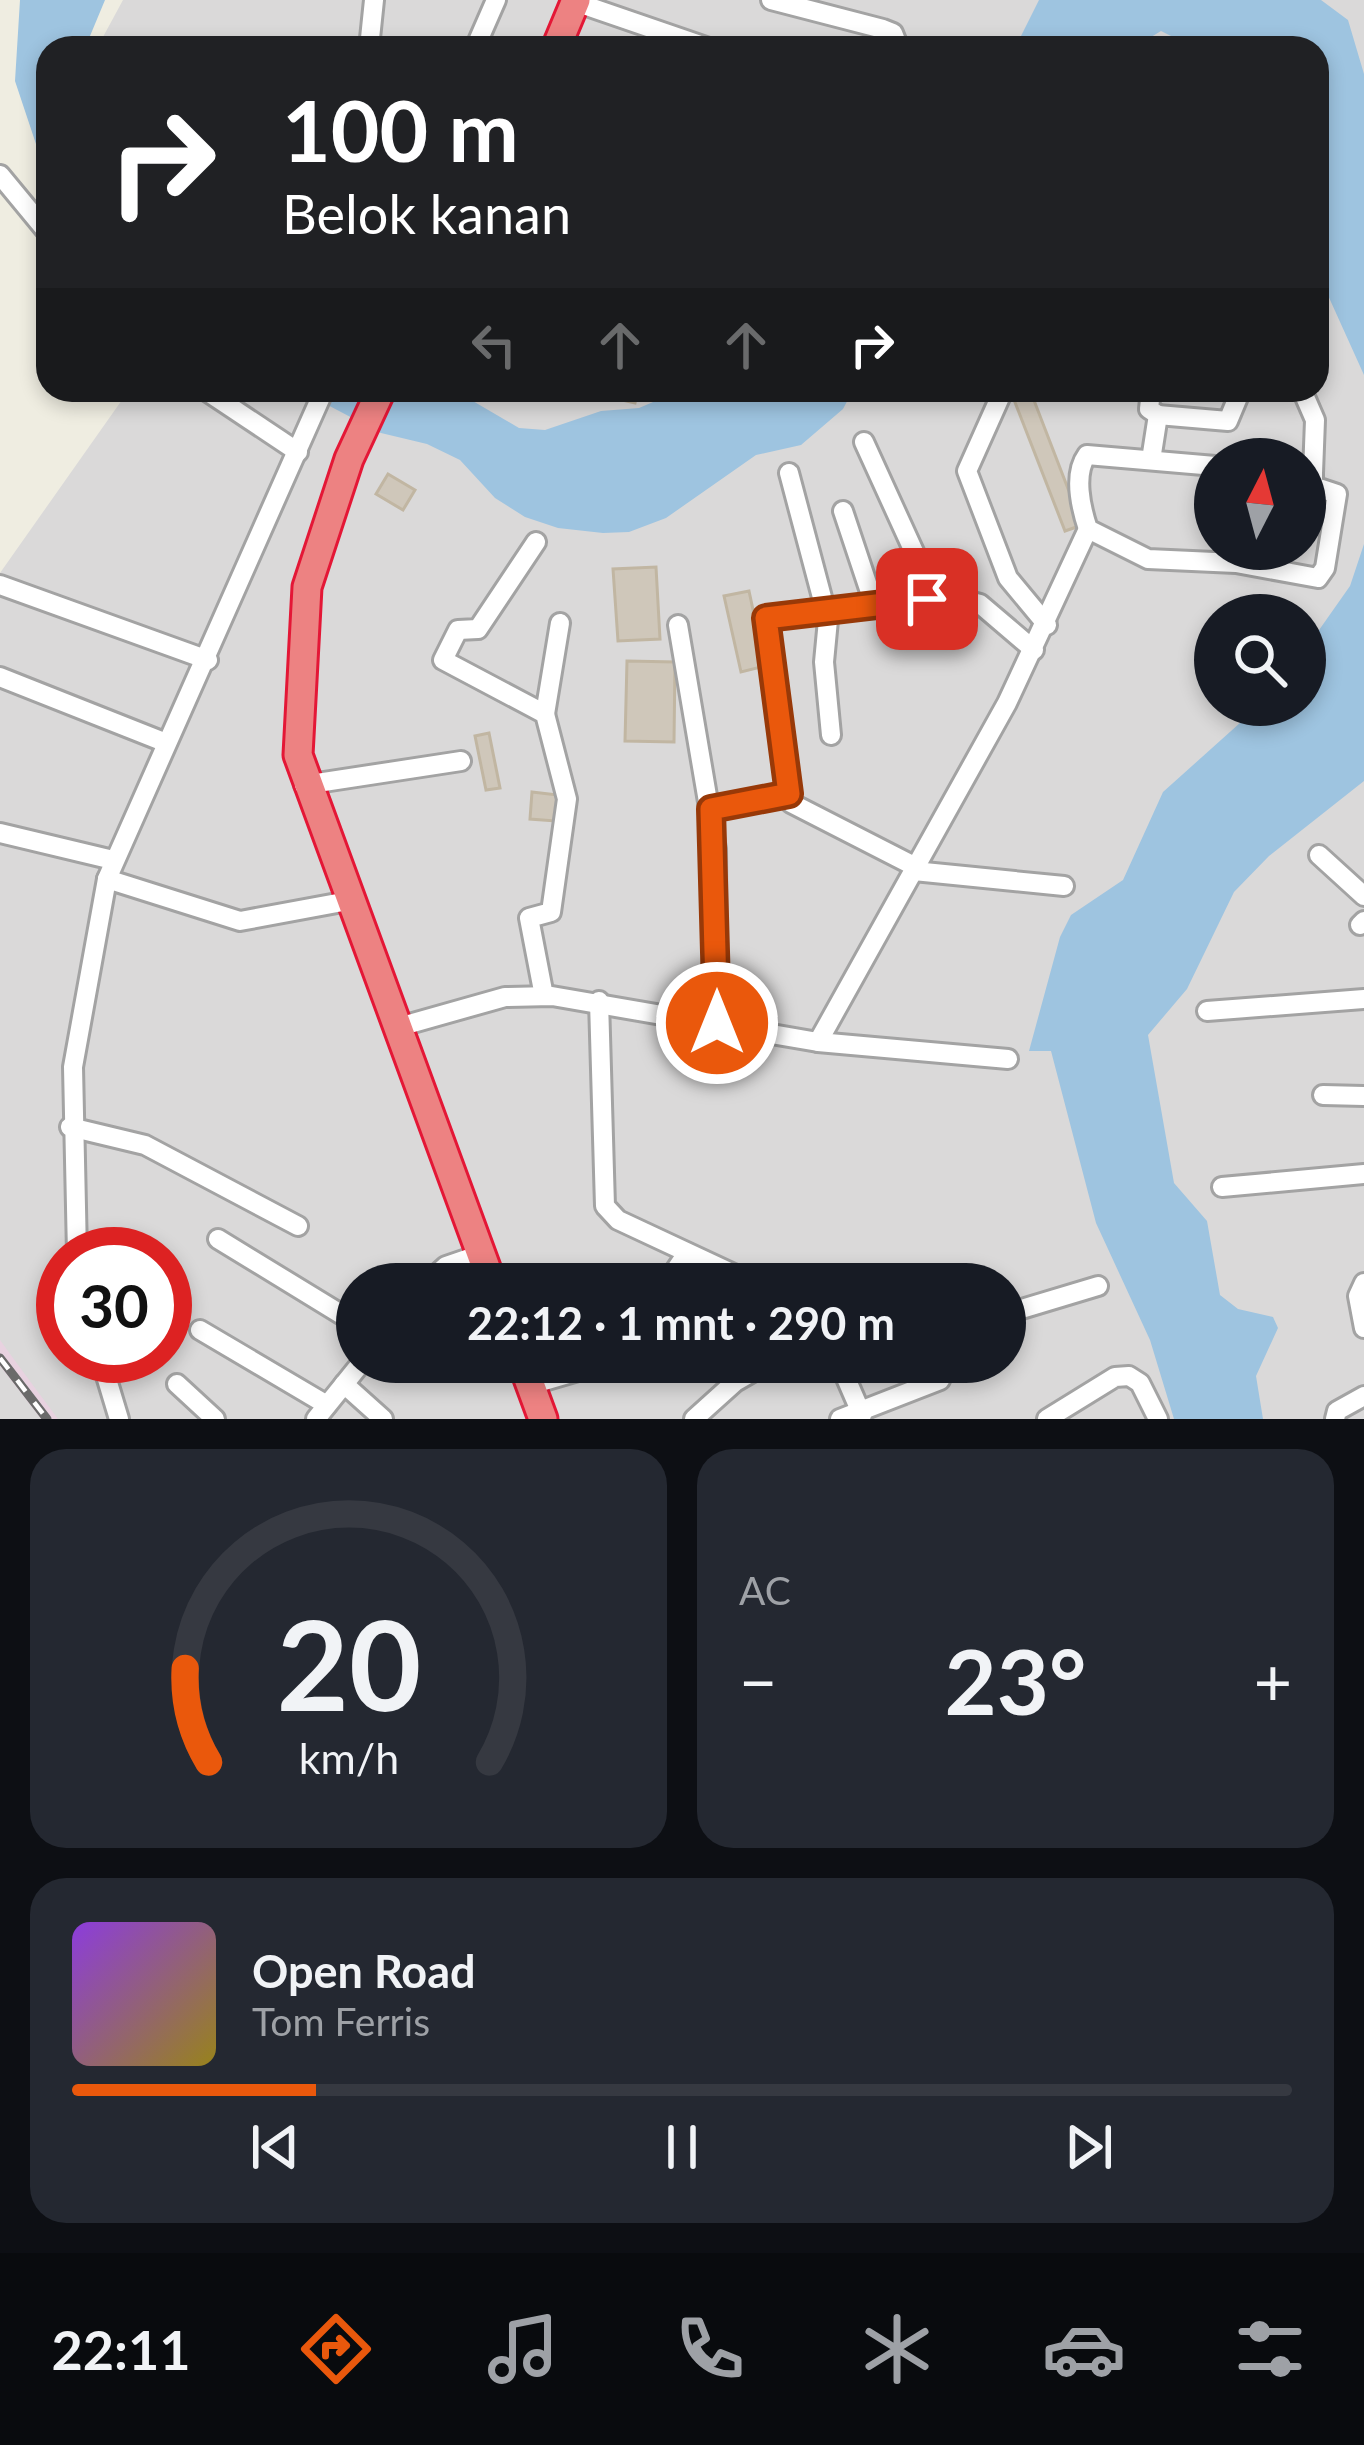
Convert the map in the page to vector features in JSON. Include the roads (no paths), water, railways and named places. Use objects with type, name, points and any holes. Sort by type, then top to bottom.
[{"type":"highway","points":[[561,36],[576,1]]},
{"type":"highway","points":[[375,402],[325,525],[301,626],[296,715],[304,785],[485,1263]]},
{"type":"highway","points":[[530,1383],[543,1419]]},
{"type":"street","points":[[370,36],[374,0]]},
{"type":"street","points":[[480,36],[496,0]]},
{"type":"street","points":[[771,0],[883,28],[894,36]]},
{"type":"street","points":[[576,1],[675,36]]},
{"type":"street","points":[[0,175],[36,218]]},
{"type":"street","points":[[224,402],[298,452]]},
{"type":"street","points":[[76,1227],[70,1127],[83,993],[110,869],[164,742],[208,660],[319,402]]},
{"type":"street","points":[[998,402],[967,470],[1008,578],[1046,625]]},
{"type":"street","points":[[1149,402],[1148,409],[1158,415],[1228,421],[1235,402]]},
{"type":"street","points":[[1307,402],[1315,420],[1313,438]]},
{"type":"street","points":[[1151,460],[1158,415]]},
{"type":"street","points":[[864,442],[936,600]]},
{"type":"street","points":[[818,1042],[1046,625],[1088,529],[1080,487],[1083,458],[1095,454],[1194,464]]},
{"type":"street","points":[[789,473],[826,608],[831,735]]},
{"type":"street","points":[[1326,490],[1337,494],[1326,562]]},
{"type":"street","points":[[843,512],[874,604]]},
{"type":"street","points":[[1088,529],[1148,559],[1194,561]]},
{"type":"street","points":[[536,542],[478,629],[458,631],[443,661],[545,714]]},
{"type":"street","points":[[1274,570],[1318,578],[1324,570]]},
{"type":"street","points":[[0,585],[208,660]]},
{"type":"street","points":[[1034,650],[980,604],[936,600],[874,604],[766,618],[794,806],[915,869],[1064,886]]},
{"type":"street","points":[[544,996],[530,918],[551,912],[567,799],[545,714],[560,623]]},
{"type":"street","points":[[678,625],[711,809],[717,1023]]},
{"type":"street","points":[[0,677],[164,742]]},
{"type":"street","points":[[304,785],[460,761]]},
{"type":"street","points":[[711,809],[789,794]]},
{"type":"street","points":[[0,833],[110,869],[240,921],[348,901]]},
{"type":"street","points":[[1319,855],[1364,896]]},
{"type":"street","points":[[395,1028],[505,997],[544,996],[599,1000],[818,1042],[1009,1059]]},
{"type":"street","points":[[1207,1011],[1364,999]]},
{"type":"street","points":[[599,1000],[605,1206],[618,1220],[709,1263]]},
{"type":"street","points":[[1323,1095],[1364,1096]]},
{"type":"street","points":[[70,1127],[145,1145],[298,1226]]},
{"type":"street","points":[[1222,1187],[1364,1174]]},
{"type":"street","points":[[218,1238],[336,1311]]},
{"type":"street","points":[[680,1263],[687,1253]]},
{"type":"street","points":[[455,1263],[481,1254]]},
{"type":"street","points":[[1364,1283],[1358,1296],[1364,1328]]},
{"type":"street","points":[[1026,1308],[1098,1286]]},
{"type":"street","points":[[200,1330],[321,1412],[344,1384],[383,1419]]},
{"type":"street","points":[[1047,1419],[1115,1377],[1130,1376],[1140,1383],[1158,1419]]},
{"type":"street","points":[[108,1383],[119,1419]]},
{"type":"street","points":[[694,1419],[734,1383]]},
{"type":"street","points":[[848,1383],[862,1413]]},
{"type":"street","points":[[840,1419],[933,1383]]},
{"type":"street","points":[[177,1384],[214,1419]]},
{"type":"street","points":[[1335,1419],[1337,1411],[1364,1396]]},
{"type":"water","points":[[20,0],[105,0],[90,36],[36,36],[36,144],[15,81]]},
{"type":"water","points":[[1039,0],[1321,0],[1348,20],[1364,74],[1364,375],[1329,298],[1329,36],[1171,36],[1161,31],[1153,36],[1021,36]]},
{"type":"water","points":[[322,402],[475,402],[519,428],[545,430],[601,411],[653,402],[847,402],[801,445],[756,455],[666,518],[629,532],[558,528],[525,517],[495,498],[460,460],[427,444],[381,433]]},
{"type":"water","points":[[1364,544],[1364,781],[1269,856],[1234,892],[1187,989],[1148,1035],[1174,1183],[1207,1221],[1220,1295],[1238,1309],[1273,1317],[1278,1328],[1256,1376],[1263,1419],[1174,1419],[1150,1340],[1096,1223],[1051,1051],[1029,1051],[1060,937],[1071,915],[1123,880],[1163,792],[1237,726],[1326,726],[1326,620],[1350,586]]},
{"type":"railway","points":[[0,1358],[47,1419]]}]
